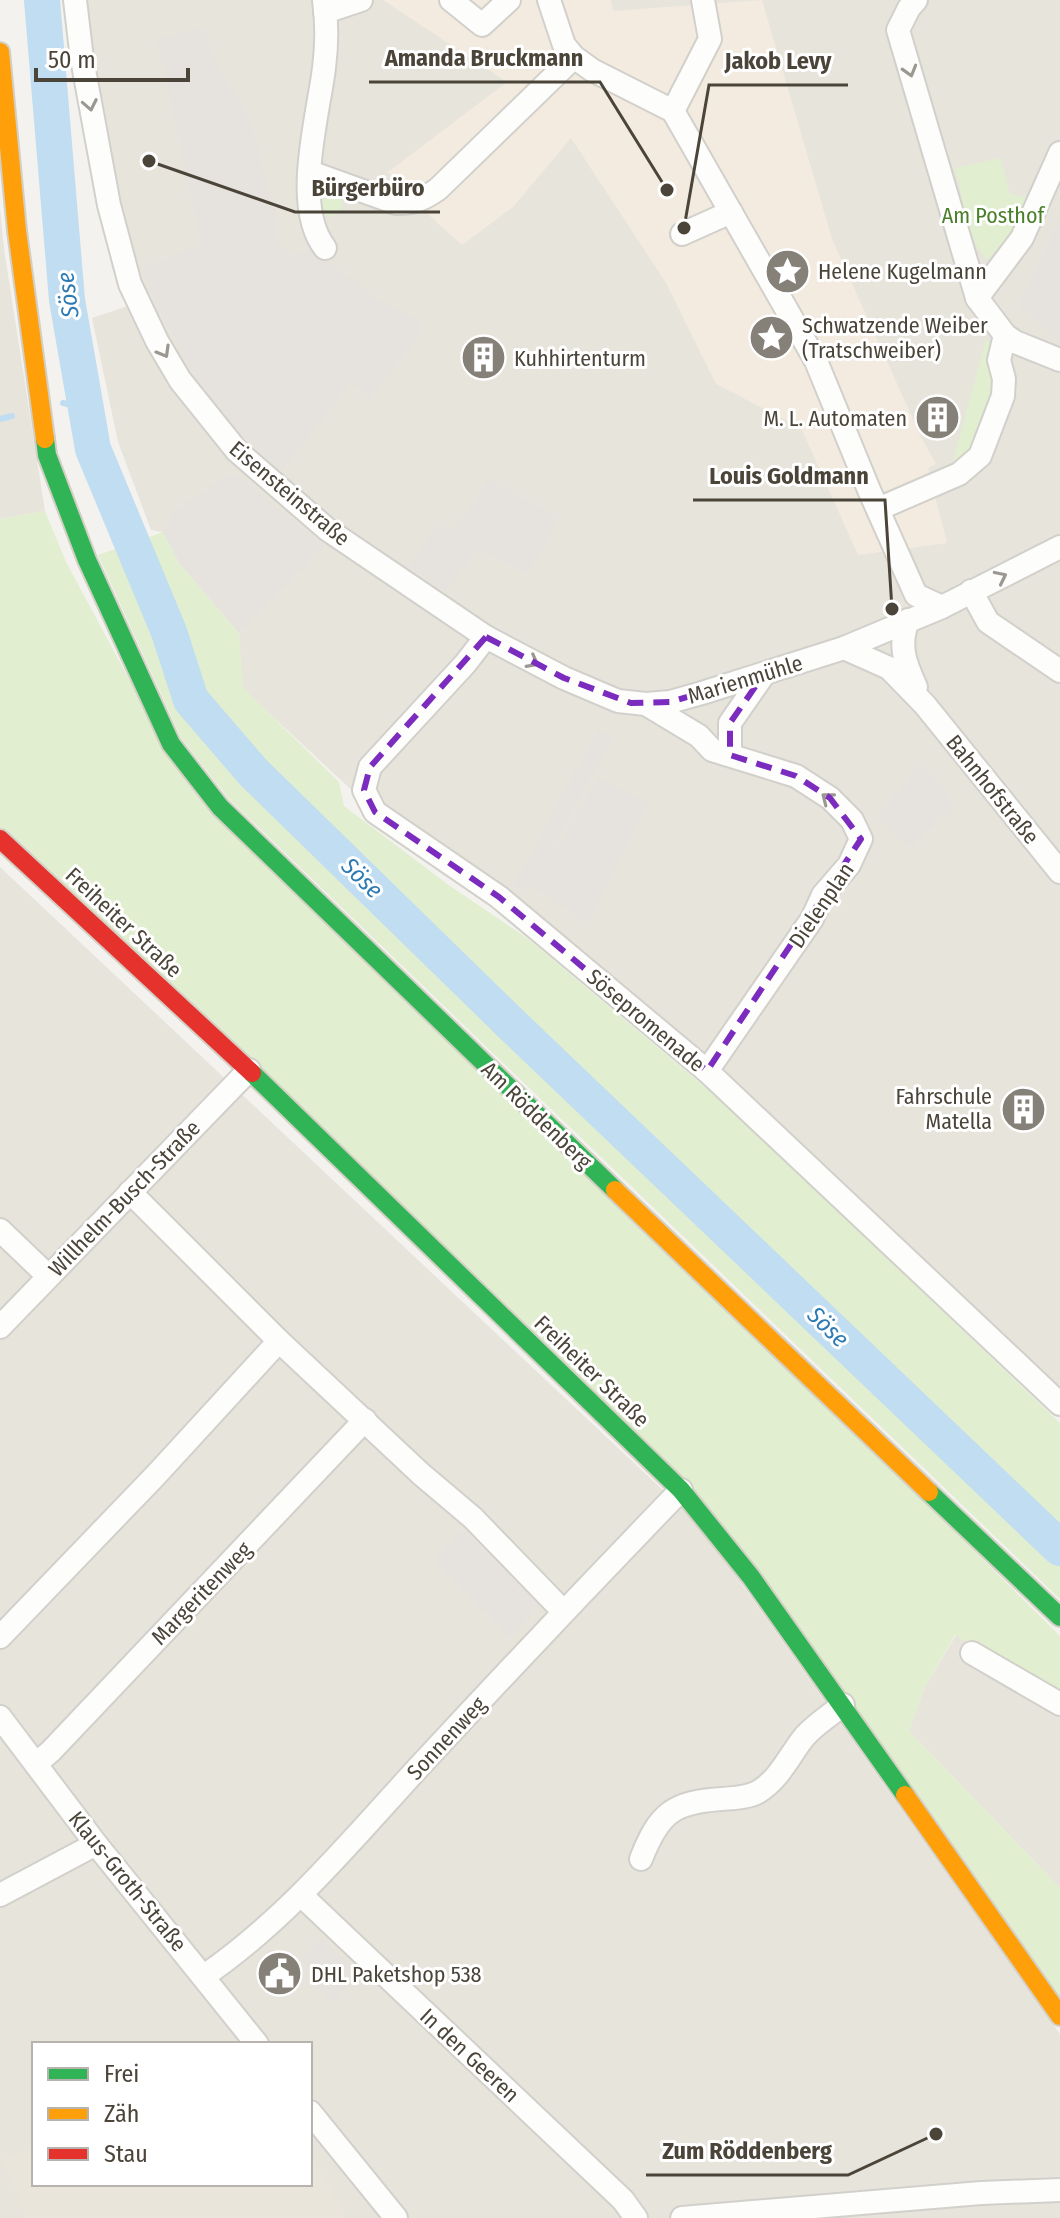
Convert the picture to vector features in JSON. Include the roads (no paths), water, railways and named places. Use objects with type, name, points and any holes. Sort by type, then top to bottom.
[{"type":"main road","name":"Am Röddenberg","points":[[0,52],[17,231],[47,455],[87,560],[171,744],[220,807],[1060,1617]]},
{"type":"main road","name":"Freiheiter Straße","points":[[0,839],[249,1070],[681,1490],[751,1577],[1060,2016]]},
{"type":"street","name":"Eisensteinstraße","points":[[75,0],[87,90],[120,254],[138,303],[180,380],[221,433],[260,473],[338,537],[486,637],[564,678],[618,701],[646,704],[721,752],[767,767]]},
{"type":"street","points":[[325,248],[312,222],[310,172],[325,67],[325,6],[361,0]]},
{"type":"street","points":[[451,0],[482,25],[509,0]]},
{"type":"street","points":[[549,0],[564,45],[583,64],[673,111],[816,361],[916,595],[942,607]]},
{"type":"street","points":[[673,111],[710,39],[703,0]]},
{"type":"street","points":[[908,3],[898,30],[977,298],[1005,335],[1060,360]]},
{"type":"street","points":[[310,172],[396,203],[422,200],[583,64]]},
{"type":"street","points":[[977,298],[1022,238],[1060,153]]},
{"type":"street","points":[[682,234],[731,212]]},
{"type":"street","points":[[878,509],[959,474],[980,456],[1003,396],[1004,379],[999,360],[1005,335]]},
{"type":"street","name":"Marienmühle","points":[[646,704],[670,702],[844,648],[942,607],[1060,547]]},
{"type":"street","points":[[971,591],[988,622],[1060,671]]},
{"type":"street","points":[[908,620],[903,634],[904,661],[925,705]]},
{"type":"street","name":"Sösepromenade","points":[[486,637],[370,767],[364,790],[375,812],[499,897],[707,1071],[1060,1404]]},
{"type":"street","points":[[844,648],[889,668],[925,705]]},
{"type":"street","points":[[721,752],[730,723],[764,674]]},
{"type":"street","name":"Bahnhofstraße","points":[[925,705],[1060,872]]},
{"type":"street","name":"Dielenplan","points":[[707,1071],[812,919],[823,895],[856,853],[861,839],[852,820],[830,798],[796,776],[767,767]]},
{"type":"street","name":"Willhelm-Busch-Straße","points":[[0,1327],[249,1070]]},
{"type":"street","points":[[130,1192],[279,1341],[421,1474],[473,1518],[563,1611]]},
{"type":"street","points":[[0,1230],[48,1276]]},
{"type":"street","points":[[0,1637],[156,1475],[279,1341]]},
{"type":"street","name":"Margeritenweg","points":[[36,1764],[365,1420]]},
{"type":"street","name":"Sonnenweg","points":[[204,1976],[301,1895],[563,1611],[681,1490]]},
{"type":"street","points":[[972,1653],[1060,1704]]},
{"type":"street","points":[[641,1859],[651,1833],[680,1806],[693,1801],[744,1798],[759,1792],[778,1774],[810,1732],[843,1705]]},
{"type":"street","name":"Klaus-Groth-Straße","points":[[0,1717],[96,1844],[255,2042]]},
{"type":"street","points":[[0,1895],[96,1844]]},
{"type":"street","name":"In den Geeren","points":[[301,1895],[623,2200],[636,2218]]},
{"type":"street","points":[[312,2114],[396,2218]]},
{"type":"street","points":[[682,2218],[780,2215],[981,2193],[1060,2190]]},
{"type":"waterway","name":"Söse","points":[[42,0],[67,300],[93,449],[169,632],[191,700],[253,772],[508,1021],[1060,1548]]},
{"type":"waterway","points":[[63,403],[87,409]]},
{"type":"waterway","points":[[0,419],[12,416]]},
{"type":"place","name":"Bürgerbüro","points":[[149,161]]},
{"type":"place","name":"Amanda Bruckmann","points":[[667,190]]},
{"type":"place","name":"Jakob Levy","points":[[684,228]]},
{"type":"place","name":"Helene Kugelmann","points":[[787,271]]},
{"type":"place","name":"Schwatzende Weiber (Tratschweiber)","points":[[771,338]]},
{"type":"place","name":"Kuhhirtenturm","points":[[483,358]]},
{"type":"place","name":"M. L. Automaten","points":[[938,418]]},
{"type":"place","name":"Louis Goldmann","points":[[892,609]]},
{"type":"place","name":"Fahrschule Matella","points":[[1023,1109]]},
{"type":"place","name":"DHL Paketshop 538","points":[[280,1974]]},
{"type":"place","name":"Zum Röddenberg","points":[[936,2134]]},
{"type":"park label","name":"Am Posthof","points":[[993,215]]}]
